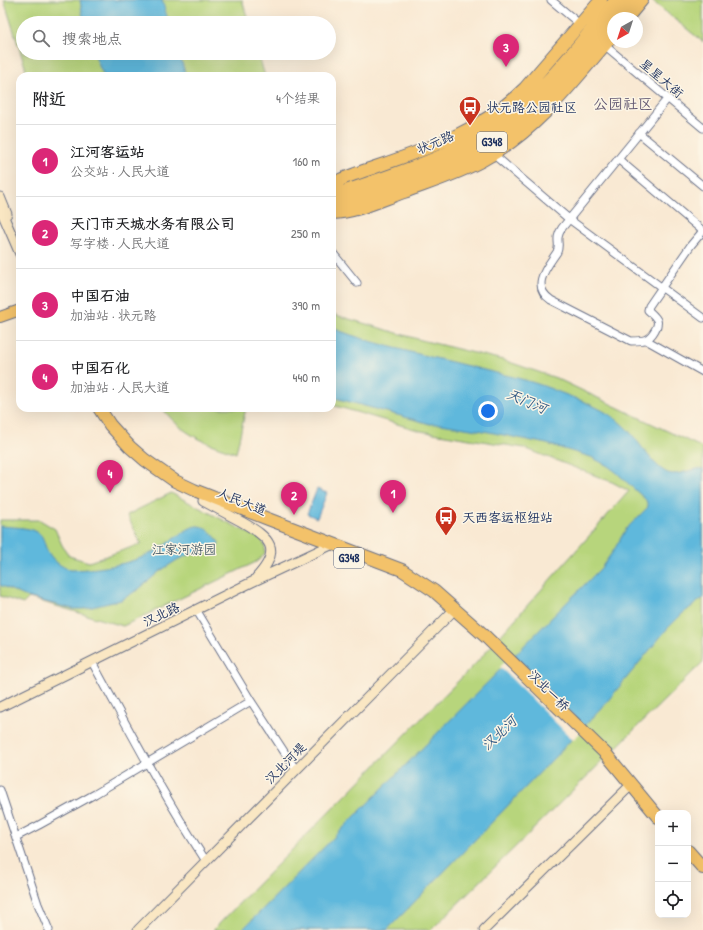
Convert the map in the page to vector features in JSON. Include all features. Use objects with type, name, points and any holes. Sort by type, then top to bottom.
[{"type":"highway","points":[[336,213],[349,211],[436,181],[472,166],[493,154],[532,126],[561,97],[593,35],[601,0]]},
{"type":"highway","name":"状元路","points":[[336,205],[426,174],[471,154],[502,136],[537,106],[556,87],[616,0]]},
{"type":"highway","name":"状元路","points":[[620,12],[629,0]]},
{"type":"highway","points":[[632,12],[642,0]]},
{"type":"highway","name":"状元路","points":[[336,195],[438,157],[458,148],[490,130],[516,104],[540,88],[558,68],[593,35],[607,24]]},
{"type":"highway","points":[[336,183],[355,174],[437,145],[480,124],[516,104],[544,67],[593,35],[607,35]]},
{"type":"highway","points":[[544,67],[558,68]]},
{"type":"highway","points":[[532,126],[537,106]]},
{"type":"highway","name":"人民大道","points":[[98,412],[119,440],[143,463],[172,484],[203,501],[328,547],[394,567],[419,580],[455,608],[482,638]]},
{"type":"highway","name":"人民大道","points":[[102,412],[110,425],[130,447],[145,460],[175,481],[407,581],[428,595],[482,638]]},
{"type":"highway","name":"汉北一桥","points":[[482,638],[630,785]]},
{"type":"highway","name":"G348","points":[[630,785],[655,814]]},
{"type":"highway","points":[[691,854],[702,866]]},
{"type":"main road","points":[[0,317],[16,311]]},
{"type":"main road","points":[[0,323],[16,317]]},
{"type":"street","name":"星星大街","points":[[552,0],[703,128]]},
{"type":"street","points":[[618,159],[703,231],[691,245],[649,306],[648,310],[657,321],[650,339],[646,340],[631,341],[545,296],[543,292],[542,275],[559,249],[557,236],[570,218],[639,133],[668,98]]},
{"type":"street","points":[[639,133],[703,186]]},
{"type":"street","points":[[493,154],[570,218],[703,318]]},
{"type":"street","points":[[0,197],[16,233]]},
{"type":"street","points":[[0,208],[16,245]]},
{"type":"street","points":[[336,257],[357,283]]},
{"type":"street","points":[[646,340],[703,372]]},
{"type":"street","points":[[203,501],[254,529],[269,542],[271,551],[267,564],[264,570],[252,582]]},
{"type":"street","name":"汉北路","points":[[0,707],[197,611],[252,582],[328,547]]},
{"type":"street","points":[[197,611],[251,701],[296,770]]},
{"type":"street","name":"汉北河堤","points":[[138,930],[450,614]]},
{"type":"street","points":[[92,662],[147,763],[206,862]]},
{"type":"street","points":[[16,837],[88,798],[251,701]]},
{"type":"street","points":[[484,930],[630,785]]},
{"type":"street","points":[[0,790],[38,904],[49,930]]},
{"type":"green space","points":[[4,0],[242,0],[247,16],[16,16],[16,38]]},
{"type":"green space","points":[[651,0],[703,0],[703,42]]},
{"type":"green space","points":[[23,60],[260,60],[264,72],[27,72]]},
{"type":"green space","points":[[336,315],[421,340],[503,360],[556,378],[703,448],[703,662],[431,930],[213,930],[477,662],[629,491],[612,482],[524,448],[421,431],[336,406]]},
{"type":"green space","points":[[165,412],[245,412],[236,453],[195,437],[170,418]]},
{"type":"green space","name":"江家河游园","points":[[171,493],[262,540],[265,547],[264,555],[256,562],[123,626],[29,598],[23,604],[0,596],[0,520],[40,520],[55,529],[69,556],[89,562],[141,544],[127,515]]},
{"type":"water","points":[[80,0],[162,0],[167,16],[83,16]]},
{"type":"water","points":[[97,60],[181,60],[185,72],[102,72]]},
{"type":"water","points":[[336,329],[391,347],[518,378],[551,389],[585,402],[610,415],[630,432],[651,459],[662,470],[668,473],[677,474],[694,469],[703,469],[703,598],[682,614],[667,629],[601,709],[387,930],[242,930],[601,568],[614,550],[626,529],[648,507],[646,500],[616,472],[591,457],[547,444],[489,432],[441,424],[430,424],[336,398]]},
{"type":"water","points":[[317,489],[327,493],[317,518],[307,514]]},
{"type":"water","points":[[0,526],[25,528],[39,533],[50,556],[59,564],[71,570],[107,567],[141,558],[162,547],[194,526],[201,526],[207,530],[218,540],[219,543],[217,547],[188,555],[177,560],[160,571],[139,589],[121,600],[84,609],[73,609],[27,597],[0,585]]},
{"type":"pier","points":[[512,655],[585,728],[573,740],[500,667]]},
{"type":"place","name":"中国石油","points":[[506,67]]},
{"type":"place","name":"状元路公园社区","points":[[470,126]]},
{"type":"place","name":"中国石化","points":[[110,493]]},
{"type":"place","name":"江河客运站","points":[[393,513]]},
{"type":"place","name":"天门市天城水务有限公司","points":[[294,515]]},
{"type":"place","name":"天西客运枢纽站","points":[[446,536]]},
{"type":"district","name":"公园社区","points":[[623,104]]},
{"type":"water label","name":"天门河","points":[[527,401]]},
{"type":"water label","name":"汉北河","points":[[499,733]]}]
